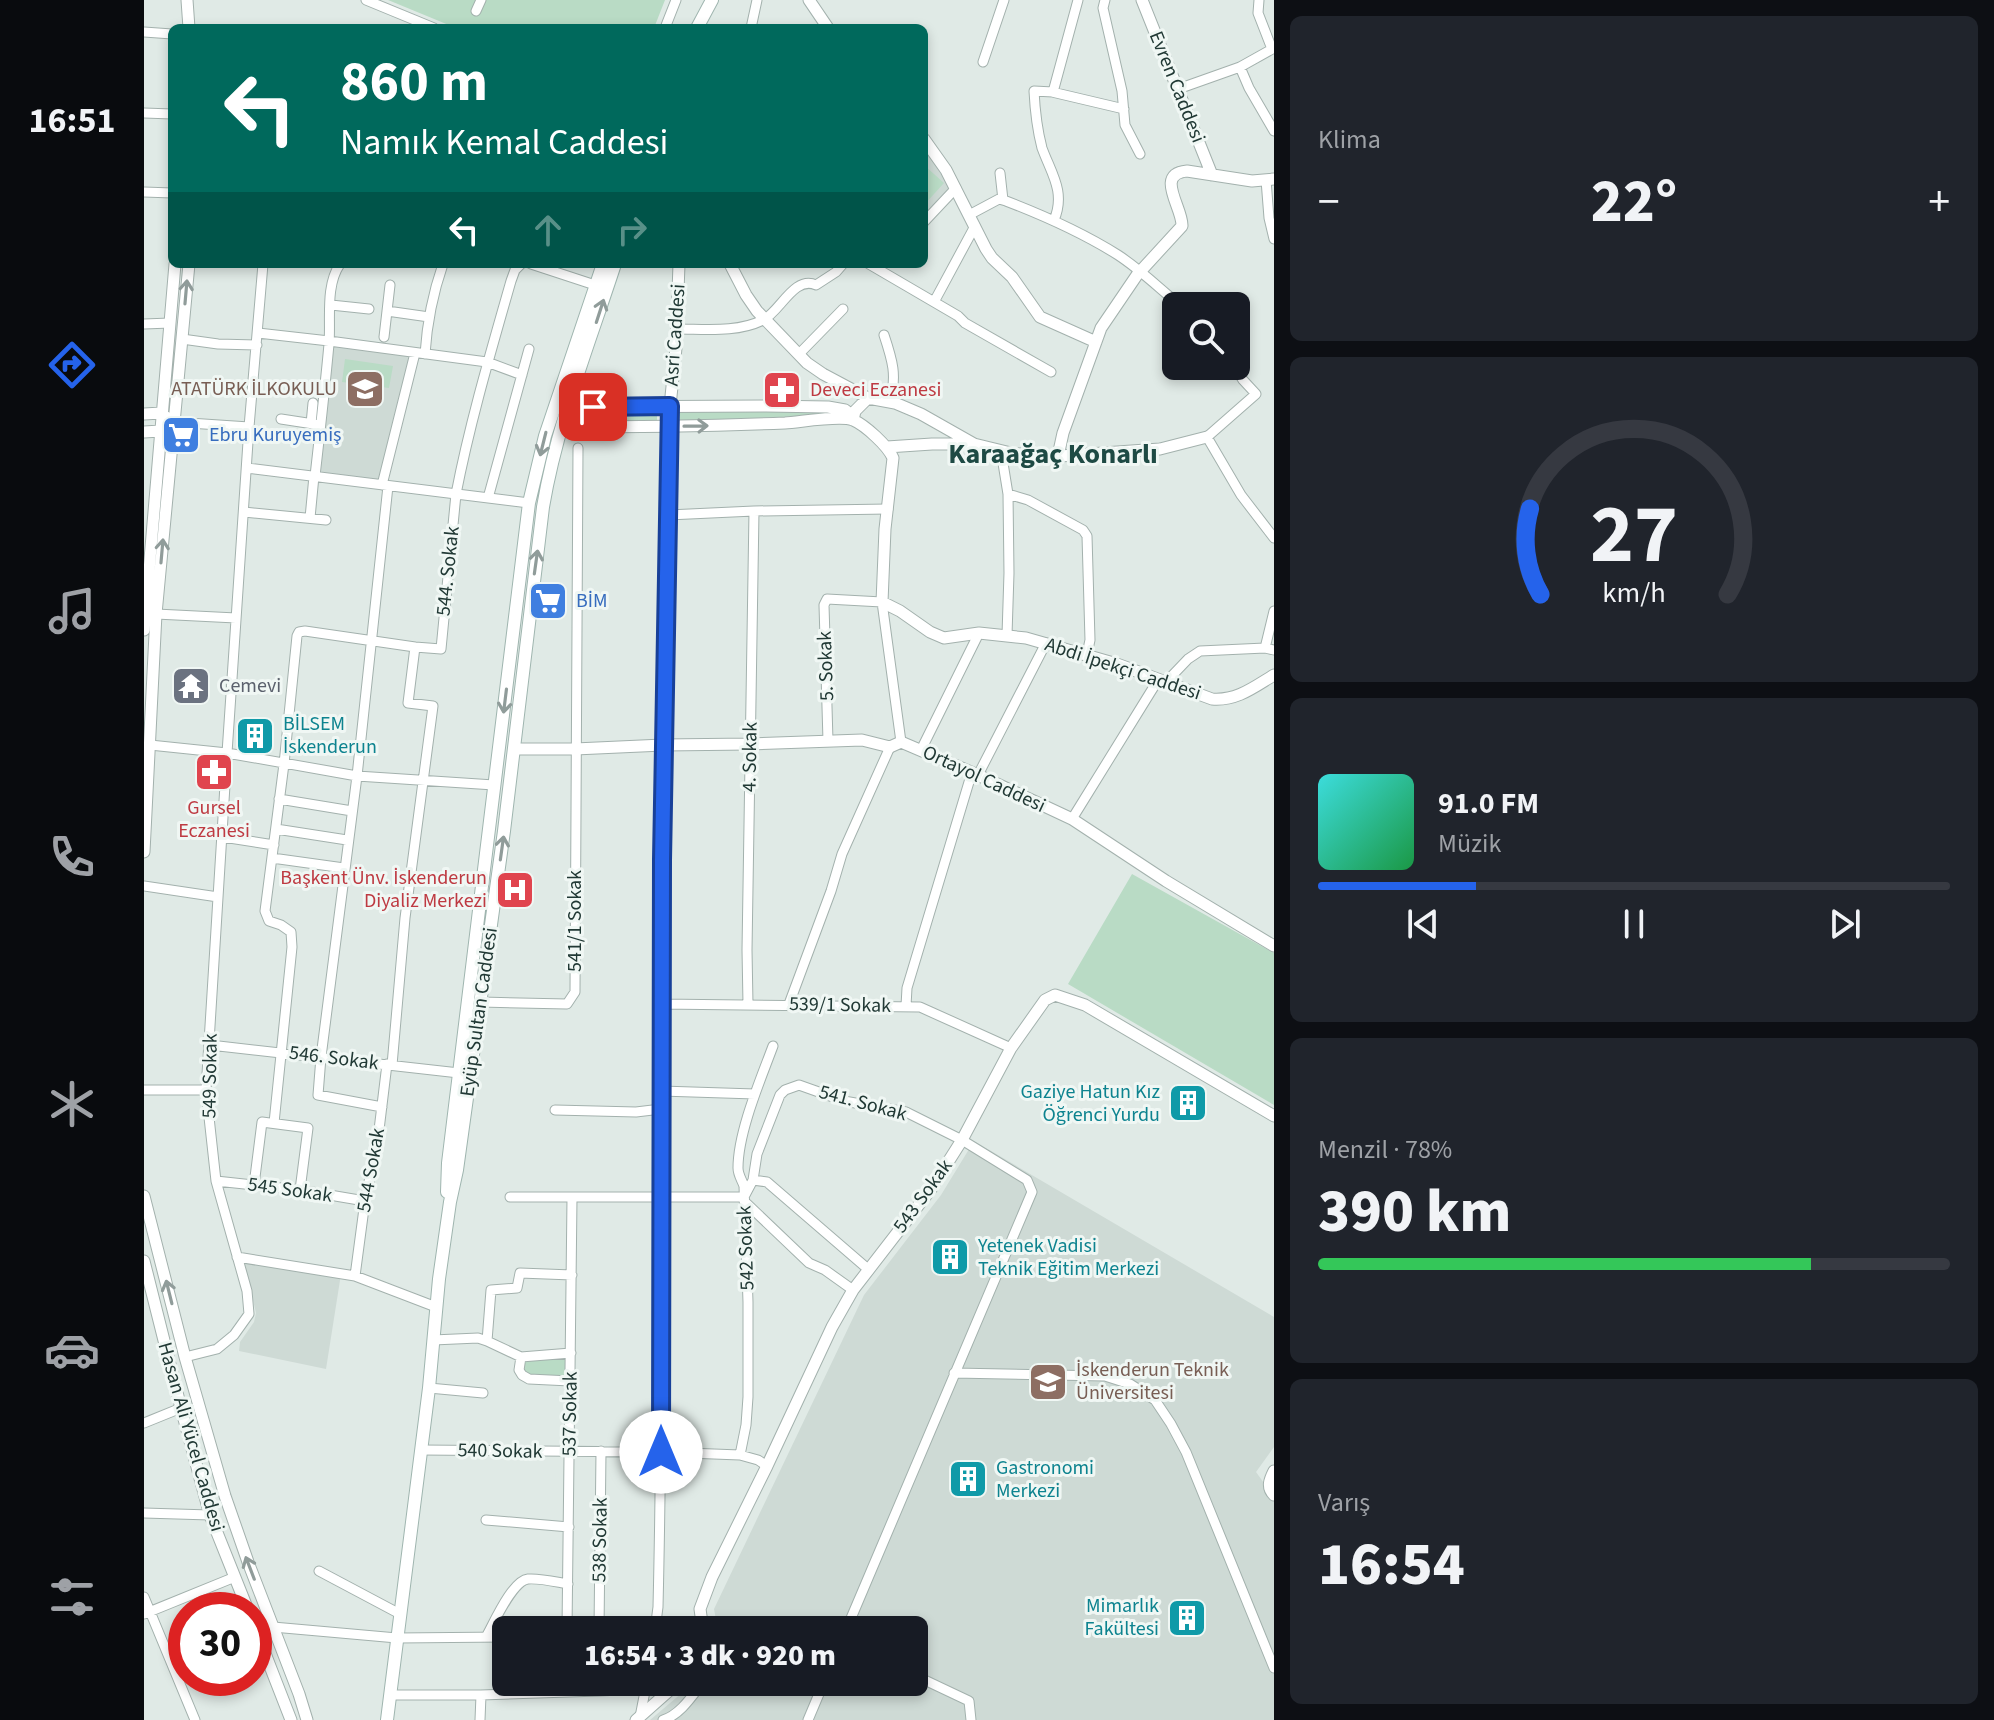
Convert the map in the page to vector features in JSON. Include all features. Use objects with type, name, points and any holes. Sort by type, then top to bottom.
[{"type":"main road","points":[[699,24],[712,0]]},
{"type":"main road","points":[[450,1202],[447,1181],[459,1073],[529,503],[545,436],[601,268]]},
{"type":"main road","name":"Eyüp Sultan Caddesi","points":[[387,1720],[429,1388],[436,1307],[481,1002],[545,496],[567,407],[614,268]]},
{"type":"street","points":[[187,0],[189,24]]},
{"type":"street","points":[[366,0],[416,24]]},
{"type":"street","points":[[476,11],[481,0]]},
{"type":"street","points":[[667,24],[676,0]]},
{"type":"street","points":[[752,24],[757,0]]},
{"type":"street","points":[[809,0],[825,24]]},
{"type":"street","points":[[983,62],[1004,0]]},
{"type":"street","points":[[1052,92],[1078,0]]},
{"type":"street","points":[[1105,0],[1103,8],[1122,91],[1125,125],[1140,154]]},
{"type":"street","name":"Evren Caddesi","points":[[1142,0],[1212,175]]},
{"type":"street","points":[[1178,89],[1240,67],[1273,48],[1258,13],[1260,1]]},
{"type":"street","points":[[144,32],[168,34]]},
{"type":"street","points":[[1240,67],[1274,131]]},
{"type":"street","points":[[1054,220],[1058,209],[1055,176],[1042,148],[1035,119],[1034,91],[1052,92],[1124,109]]},
{"type":"street","points":[[144,113],[168,114]]},
{"type":"street","points":[[928,144],[956,188],[992,258],[1012,277],[1040,317],[1096,342]]},
{"type":"street","points":[[1058,456],[1063,433],[1101,328],[1141,271],[1182,226],[1172,190],[1172,177],[1177,172],[1187,171],[1252,181],[1270,180],[1269,218],[1274,239]]},
{"type":"street","points":[[1000,173],[1003,200]]},
{"type":"street","points":[[928,218],[956,188]]},
{"type":"street","points":[[144,192],[168,193]]},
{"type":"street","points":[[934,302],[972,221],[999,199],[1054,220],[1118,255],[1165,292]]},
{"type":"street","points":[[144,630],[147,546],[175,268]]},
{"type":"street","points":[[144,852],[156,614],[189,268]]},
{"type":"street","name":"549 Sokak","points":[[185,1357],[217,1349],[234,1335],[249,1314],[247,1291],[216,1181],[206,1090],[249,427],[263,268]]},
{"type":"street","points":[[310,518],[316,425],[329,341],[334,275],[338,268]]},
{"type":"street","points":[[382,1107],[318,1095],[357,776],[385,485],[442,268]]},
{"type":"street","name":"544. Sokak","points":[[415,647],[441,649],[456,494],[487,362],[517,268]]},
{"type":"street","points":[[543,268],[595,285]]},
{"type":"street","name":"Asri Caddesi","points":[[670,406],[679,268]]},
{"type":"street","points":[[732,268],[757,311],[815,369],[868,398],[889,402],[935,420],[974,444]]},
{"type":"street","points":[[677,329],[730,330],[766,320],[803,283],[816,285],[840,268]]},
{"type":"street","points":[[876,268],[1051,372]]},
{"type":"street","points":[[888,275],[892,268]]},
{"type":"street","points":[[384,337],[390,285]]},
{"type":"street","points":[[331,305],[369,309]]},
{"type":"street","points":[[799,354],[843,309]]},
{"type":"street","points":[[387,311],[429,317]]},
{"type":"street","points":[[144,324],[170,323]]},
{"type":"street","points":[[258,333],[487,362],[522,375]]},
{"type":"street","points":[[884,335],[895,372],[889,402]]},
{"type":"street","points":[[182,339],[257,345]]},
{"type":"street","points":[[488,498],[529,349]]},
{"type":"street","points":[[887,447],[974,444],[1025,455],[1058,456],[1160,449],[1207,437],[1256,394],[1243,380]]},
{"type":"street","points":[[853,418],[868,398]]},
{"type":"street","points":[[313,403],[316,425]]},
{"type":"street","points":[[657,1616],[661,1452],[663,745],[670,406]]},
{"type":"street","points":[[567,407],[828,407],[845,410],[892,454],[882,602],[895,744],[842,854],[789,1004]]},
{"type":"street","points":[[144,414],[161,413],[174,422],[249,427]]},
{"type":"street","points":[[562,427],[669,427],[853,418]]},
{"type":"street","points":[[281,419],[316,425]]},
{"type":"street","points":[[144,432],[160,431],[174,422]]},
{"type":"street","points":[[1207,437],[1241,495],[1274,538]]},
{"type":"street","points":[[575,749],[578,448]]},
{"type":"street","points":[[1001,451],[1008,494],[1007,635]]},
{"type":"street","points":[[247,468],[529,503]]},
{"type":"street","points":[[1008,494],[1028,500],[1083,530],[1087,536],[1090,640],[1087,654]]},
{"type":"street","points":[[668,515],[888,509]]},
{"type":"street","name":"4. Sokak","points":[[748,1004],[754,511]]},
{"type":"street","points":[[244,512],[326,520]]},
{"type":"street","name":"5. Sokak","points":[[828,741],[824,605],[827,599],[882,602]]},
{"type":"street","name":"Abdi İpekçi Caddesi","points":[[882,602],[937,636],[944,638],[979,633],[1046,643],[1087,654],[1212,699],[1238,697],[1274,675]]},
{"type":"street","points":[[1072,819],[1162,681],[1200,651],[1269,649],[1274,611]]},
{"type":"street","points":[[156,614],[236,618]]},
{"type":"street","points":[[274,1123],[292,947],[291,932],[269,921],[265,911],[299,632],[415,647],[408,703],[433,706],[423,781]]},
{"type":"street","points":[[921,750],[979,633]]},
{"type":"street","points":[[906,1006],[907,988],[975,774],[1046,643]]},
{"type":"street","name":"Ortayol Caddesi","points":[[514,749],[862,740],[921,750],[1072,819],[1166,881],[1274,946]]},
{"type":"street","points":[[150,745],[227,753],[357,776],[494,785]]},
{"type":"street","name":"541/1 Sokak","points":[[481,1002],[567,1004],[573,996],[575,749]]},
{"type":"street","name":"544 Sokak","points":[[355,1276],[389,1064],[423,781]]},
{"type":"street","points":[[279,799],[352,811]]},
{"type":"street","points":[[276,829],[347,840]]},
{"type":"street","points":[[223,837],[274,845]]},
{"type":"street","points":[[272,858],[344,868]]},
{"type":"street","points":[[144,886],[218,897]]},
{"type":"street","name":"543 Sokak","points":[[701,1616],[700,1609],[712,1577],[832,1327],[853,1290],[931,1189],[962,1140],[1011,1048],[1045,1000],[1055,995],[1085,1005],[1274,1116]]},
{"type":"street","name":"539/1 Sokak","points":[[661,1004],[920,1007],[1011,1048]]},
{"type":"street","name":"546. Sokak","points":[[210,1045],[459,1073]]},
{"type":"street","name":"542 Sokak","points":[[740,1455],[748,1397],[748,1302],[744,1186],[738,1171],[755,1094],[773,1046]]},
{"type":"street","name":"541. Sokak","points":[[744,1199],[753,1180],[757,1154],[769,1118],[780,1095],[799,1085],[844,1101],[906,1112],[962,1140],[1027,1180],[1032,1192],[852,1616]]},
{"type":"street","points":[[144,1090],[206,1090]]},
{"type":"street","points":[[661,1091],[755,1094]]},
{"type":"street","points":[[555,1110],[636,1112],[661,1109]]},
{"type":"street","points":[[254,1185],[262,1122],[274,1123],[308,1128],[300,1190]]},
{"type":"street","points":[[753,1180],[767,1182],[869,1270]]},
{"type":"street","name":"545 Sokak","points":[[216,1181],[365,1201]]},
{"type":"street","points":[[144,1196],[225,1496],[307,1720]]},
{"type":"street","points":[[510,1197],[744,1199],[809,1263],[825,1270],[853,1290]]},
{"type":"street","name":"537 Sokak","points":[[567,1616],[572,1198]]},
{"type":"street","points":[[237,1257],[355,1276],[436,1307]]},
{"type":"street","name":"Hasan Ali Yücel Caddesi","points":[[144,1261],[210,1515],[241,1592]]},
{"type":"street","points":[[487,1341],[491,1290],[517,1288],[520,1273],[572,1275]]},
{"type":"street","points":[[433,1340],[478,1338],[521,1357],[571,1353]]},
{"type":"street","points":[[521,1357],[519,1370],[529,1379],[570,1381]]},
{"type":"street","points":[[954,1373],[1105,1376],[1130,1384],[1155,1400],[1186,1452],[1274,1668]]},
{"type":"street","points":[[429,1388],[483,1393]]},
{"type":"street","points":[[144,1423],[181,1408]]},
{"type":"street","name":"540 Sokak","points":[[421,1450],[740,1455],[767,1466]]},
{"type":"street","name":"538 Sokak","points":[[599,1616],[601,1451]]},
{"type":"street","points":[[1274,1471],[1269,1482],[1274,1495]]},
{"type":"street","points":[[144,1513],[210,1515]]},
{"type":"street","points":[[486,1520],[569,1527]]},
{"type":"street","points":[[319,1571],[400,1614]]},
{"type":"street","points":[[147,1613],[235,1577]]},
{"type":"street","points":[[486,1637],[512,1592],[522,1581],[529,1579],[568,1584]]},
{"type":"street","points":[[144,1597],[147,1613],[195,1720]]},
{"type":"street","points":[[273,1627],[397,1638],[492,1637]]},
{"type":"street","points":[[272,1671],[291,1720]]},
{"type":"street","points":[[928,1682],[969,1701],[971,1720]]},
{"type":"street","points":[[390,1695],[492,1694]]},
{"type":"street","points":[[480,1720],[481,1695]]},
{"type":"street","points":[[638,1718],[644,1696]]},
{"type":"street","points":[[638,1718],[663,1696]]},
{"type":"street","points":[[663,1720],[671,1718],[692,1696]]},
{"type":"street","points":[[808,1720],[818,1696]]},
{"type":"shaded area","points":[[928,155],[951,188],[928,212]]},
{"type":"shaded area","name":"ATATÜRK İLKOKULU","points":[[329,341],[415,353],[382,485],[315,476]]},
{"type":"shaded area","name":"İskenderun Teknik Üniversitesi","points":[[974,1141],[1274,1317],[1274,1447],[1256,1472],[1274,1497],[1274,1720],[650,1720],[678,1696],[928,1696],[928,1616],[715,1616],[714,1609],[864,1295],[941,1195]]},
{"type":"shaded area","points":[[244,1262],[341,1274],[326,1369],[239,1351],[240,1342],[254,1322],[256,1313]]},
{"type":"green space","points":[[388,0],[665,0],[656,24],[446,24]]},
{"type":"green space","points":[[928,169],[944,183],[928,201]]},
{"type":"green space","points":[[345,359],[393,366],[389,388],[342,382]]},
{"type":"green space","points":[[657,411],[657,421],[583,423],[584,413]]},
{"type":"green space","points":[[679,411],[832,412],[835,415],[680,421]]},
{"type":"green space","points":[[1132,874],[1274,953],[1274,1105],[1068,984]]},
{"type":"green space","points":[[566,1357],[565,1377],[534,1377],[522,1370],[523,1359]]},
{"type":"place","name":"ATATÜRK İLKOKULU","points":[[365,389]]},
{"type":"place","name":"Deveci Eczanesi","points":[[782,390]]},
{"type":"place","name":"Ebru Kuruyemiş","points":[[181,435]]},
{"type":"place","name":"BİM","points":[[548,601]]},
{"type":"place","name":"Cemevi","points":[[191,686]]},
{"type":"place","name":"BİLSEM İskenderun","points":[[255,736]]},
{"type":"place","name":"Gursel Eczanesi","points":[[214,772]]},
{"type":"place","name":"Başkent Ünv. İskenderun Diyaliz Merkezi","points":[[515,890]]},
{"type":"place","name":"Gaziye Hatun Kız Öğrenci Yurdu","points":[[1188,1103]]},
{"type":"place","name":"Yetenek Vadisi Teknik Eğitim Merkezi","points":[[950,1257]]},
{"type":"place","name":"İskenderun Teknik Üniversitesi","points":[[1048,1382]]},
{"type":"place","name":"Gastronomi Merkezi","points":[[968,1479]]},
{"type":"place","name":"Mimarlık Fakültesi","points":[[1187,1618]]},
{"type":"district","name":"Karaağaç Konarlı","points":[[1053,454]]},
{"type":"route","points":[[593,407],[670,406],[662,860],[661,1452]]}]
